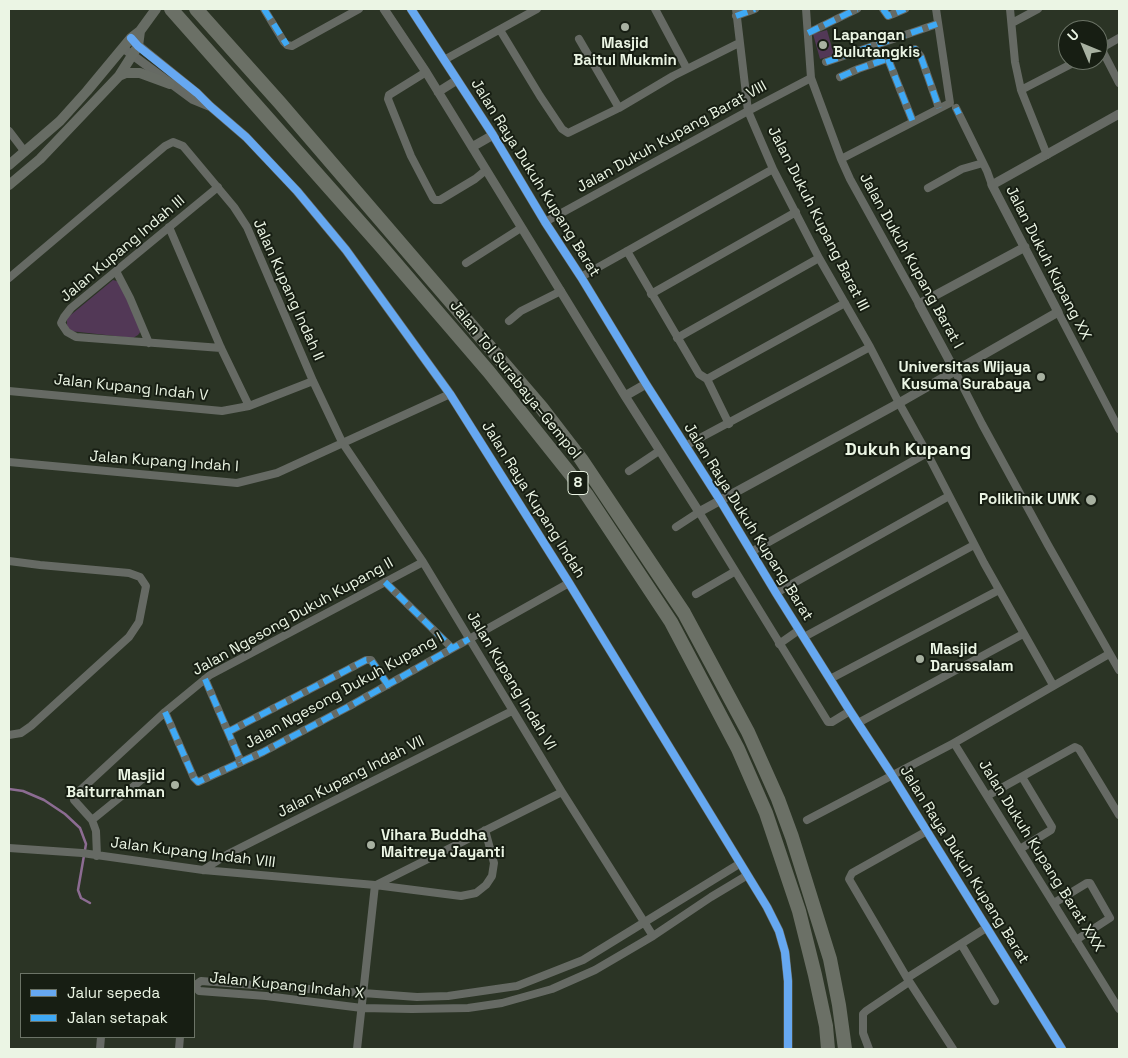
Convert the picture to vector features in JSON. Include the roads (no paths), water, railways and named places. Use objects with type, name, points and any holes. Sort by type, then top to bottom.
[{"type":"highway","name":"Jalan Tol Surabaya–Gempol","points":[[171,9],[380,245],[542,436],[586,495],[671,622],[738,749],[766,813],[799,910],[821,1000],[828,1049]]},
{"type":"highway","name":"Jalan Tol Surabaya–Gempol","points":[[196,9],[293,118],[541,407],[581,459],[684,613],[748,732],[778,799],[792,837],[830,959],[845,1049]]},
{"type":"main road","points":[[9,186],[40,160],[118,76],[133,56],[135,42],[140,31],[154,11]]},
{"type":"main road","points":[[9,165],[60,121],[123,48],[135,42]]},
{"type":"main road","points":[[118,76],[126,73],[140,73],[170,84]]},
{"type":"street","points":[[264,9],[284,42],[290,46],[359,9]]},
{"type":"street","points":[[384,9],[426,72],[624,396],[699,512],[734,572],[828,722],[832,722],[850,711]]},
{"type":"street","name":"Jalan Raya Dukuh Kupang Barat","points":[[411,9],[493,135],[776,593],[892,775],[1062,1049]]},
{"type":"street","points":[[444,60],[537,9]]},
{"type":"street","points":[[655,9],[687,70]]},
{"type":"street","points":[[736,12],[755,9]]},
{"type":"street","name":"Jalan Dukuh Kupang Barat I","points":[[806,9],[811,78],[850,179],[982,424],[1119,670]]},
{"type":"street","points":[[883,9],[888,16],[905,9]]},
{"type":"street","points":[[936,9],[937,24],[953,106],[983,162],[992,185]]},
{"type":"street","points":[[1010,9],[1021,90],[1046,155]]},
{"type":"street","points":[[1012,23],[1038,9]]},
{"type":"street","points":[[808,34],[853,10]]},
{"type":"street","name":"Jalan Dukuh Kupang Barat III","points":[[736,12],[748,110],[773,169],[819,258],[927,453],[998,590],[1053,686]]},
{"type":"street","points":[[826,62],[937,24]]},
{"type":"street","points":[[500,30],[540,96],[562,128],[568,133],[619,108],[739,43]]},
{"type":"street","points":[[1108,44],[1119,38]]},
{"type":"street","points":[[579,39],[619,108]]},
{"type":"street","name":"Jalan Raya Kupang Indah","points":[[135,42],[197,93],[246,137],[320,217],[450,394],[569,583],[766,907],[778,931],[785,952],[788,981],[788,1049]]},
{"type":"street","name":"Jalan Raya Kupang Indah","points":[[123,48],[192,99],[210,106]]},
{"type":"street","points":[[840,77],[916,50],[921,57],[939,108]]},
{"type":"street","points":[[888,59],[913,122]]},
{"type":"street","points":[[1108,64],[1119,83]]},
{"type":"street","points":[[1021,90],[1060,70]]},
{"type":"street","points":[[426,72],[389,95],[388,99],[411,156],[433,198],[440,200],[475,179],[486,170]]},
{"type":"street","name":"Jalan Dukuh Kupang Barat VIII","points":[[546,222],[748,110],[811,78]]},
{"type":"street","points":[[438,92],[457,80]]},
{"type":"street","points":[[841,159],[939,108],[953,106]]},
{"type":"street","name":"Jalan Dukuh Kupang XX","points":[[1119,114],[992,185],[1119,429]]},
{"type":"street","points":[[9,131],[25,152]]},
{"type":"street","points":[[472,147],[493,135]]},
{"type":"street","name":"Jalan Kupang Indah II","points":[[9,278],[164,146],[173,142],[183,146],[234,207],[247,227],[313,381],[342,442]]},
{"type":"street","points":[[928,188],[962,169],[983,162]]},
{"type":"street","points":[[581,276],[773,169]]},
{"type":"street","name":"Jalan Kupang Indah III","points":[[218,188],[71,308],[62,323],[67,332],[76,337],[221,348]]},
{"type":"street","points":[[652,294],[796,212]]},
{"type":"street","points":[[169,227],[221,348],[249,406]]},
{"type":"street","points":[[466,263],[521,228]]},
{"type":"street","points":[[918,304],[1025,247]]},
{"type":"street","points":[[627,251],[699,374],[707,379],[730,424]]},
{"type":"street","points":[[677,338],[819,258]]},
{"type":"street","points":[[116,271],[149,343]]},
{"type":"street","points":[[509,321],[521,311],[561,291]]},
{"type":"street","points":[[707,379],[844,303]]},
{"type":"street","points":[[676,527],[720,500],[899,403],[1058,312]]},
{"type":"street","points":[[685,446],[730,424],[870,347]]},
{"type":"street","name":"Jalan Kupang Indah V","points":[[9,391],[222,411],[249,406],[313,381]]},
{"type":"street","points":[[624,396],[646,384]]},
{"type":"street","name":"Jalan Kupang Indah I","points":[[9,462],[237,483],[277,472],[450,394]]},
{"type":"street","name":"Jalan Kupang Indah VI","points":[[342,442],[423,562],[512,711],[653,936]]},
{"type":"street","points":[[629,471],[659,451]]},
{"type":"street","points":[[751,552],[927,453]]},
{"type":"street","points":[[776,593],[948,496]]},
{"type":"street","points":[[779,644],[974,545]]},
{"type":"street","points":[[9,561],[115,571],[140,577],[146,586],[139,622],[135,630],[31,726],[21,733],[9,736]]},
{"type":"street","name":"Jalan Ngesong Dukuh Kupang II","points":[[98,856],[98,839],[92,820],[74,800],[74,796],[166,712],[205,679],[423,562]]},
{"type":"street","points":[[696,594],[734,572]]},
{"type":"street","points":[[385,582],[452,648]]},
{"type":"street","name":"Jalan Ngesong Dukuh Kupang I","points":[[166,712],[198,782],[241,762],[388,685],[569,583]]},
{"type":"street","points":[[830,679],[998,590]]},
{"type":"street","points":[[858,722],[1023,634]]},
{"type":"street","points":[[807,820],[954,743],[1109,654]]},
{"type":"street","points":[[228,732],[366,660],[371,660],[388,685]]},
{"type":"street","points":[[205,679],[241,762]]},
{"type":"street","name":"Jalan Kupang Indah VII","points":[[203,870],[228,854],[512,711]]},
{"type":"street","name":"Jalan Dukuh Kupang Barat XXX","points":[[954,743],[1119,1009]]},
{"type":"street","points":[[987,796],[1072,747],[1079,749],[1119,815]]},
{"type":"street","points":[[92,820],[145,777]]},
{"type":"street","points":[[1020,849],[1051,830],[1052,827],[1022,777]]},
{"type":"street","points":[[357,1048],[375,886],[562,792]]},
{"type":"street","name":"Jalan Kupang Indah VIII","points":[[9,848],[83,854],[203,870],[461,896],[476,893],[486,885],[492,876],[494,863],[485,830]]},
{"type":"street","points":[[927,831],[852,873],[849,879],[908,980],[952,1049]]},
{"type":"street","name":"Jalan Kupang Indah X","points":[[195,985],[201,981],[416,997],[448,996],[511,987],[583,960],[739,864]]},
{"type":"street","name":"Jalan Kupang Indah X","points":[[195,987],[199,991],[266,996],[362,1008],[468,1008],[512,1000],[552,989],[577,978],[653,936],[746,876]]},
{"type":"street","points":[[1054,903],[1090,884],[1110,918],[1076,940]]},
{"type":"street","points":[[869,1049],[863,1033],[863,1014],[908,980],[986,928]]},
{"type":"street","points":[[962,944],[994,1001]]},
{"type":"street","points":[[266,986],[266,996]]},
{"type":"street","points":[[511,987],[512,1000]]},
{"type":"street","points":[[309,1002],[311,990]]},
{"type":"waterway","points":[[9,789],[23,791],[44,800],[65,814],[80,828],[86,844],[78,890],[81,898],[90,903]]},
{"type":"place","name":"Masjid Baitul Mukmin","points":[[625,27]]},
{"type":"place","name":"Lapangan Bulutangkis","points":[[823,45]]},
{"type":"place","name":"Universitas Wijaya Kusuma Surabaya","points":[[1041,377]]},
{"type":"place","name":"Poliklinik UWK","points":[[1091,500]]},
{"type":"place","name":"Masjid Darussalam","points":[[920,659]]},
{"type":"place","name":"Masjid Baiturrahman","points":[[175,785]]},
{"type":"place","name":"Vihara Buddha Maitreya Jayanti","points":[[371,845]]},
{"type":"district","name":"Dukuh Kupang","points":[[908,450]]}]
